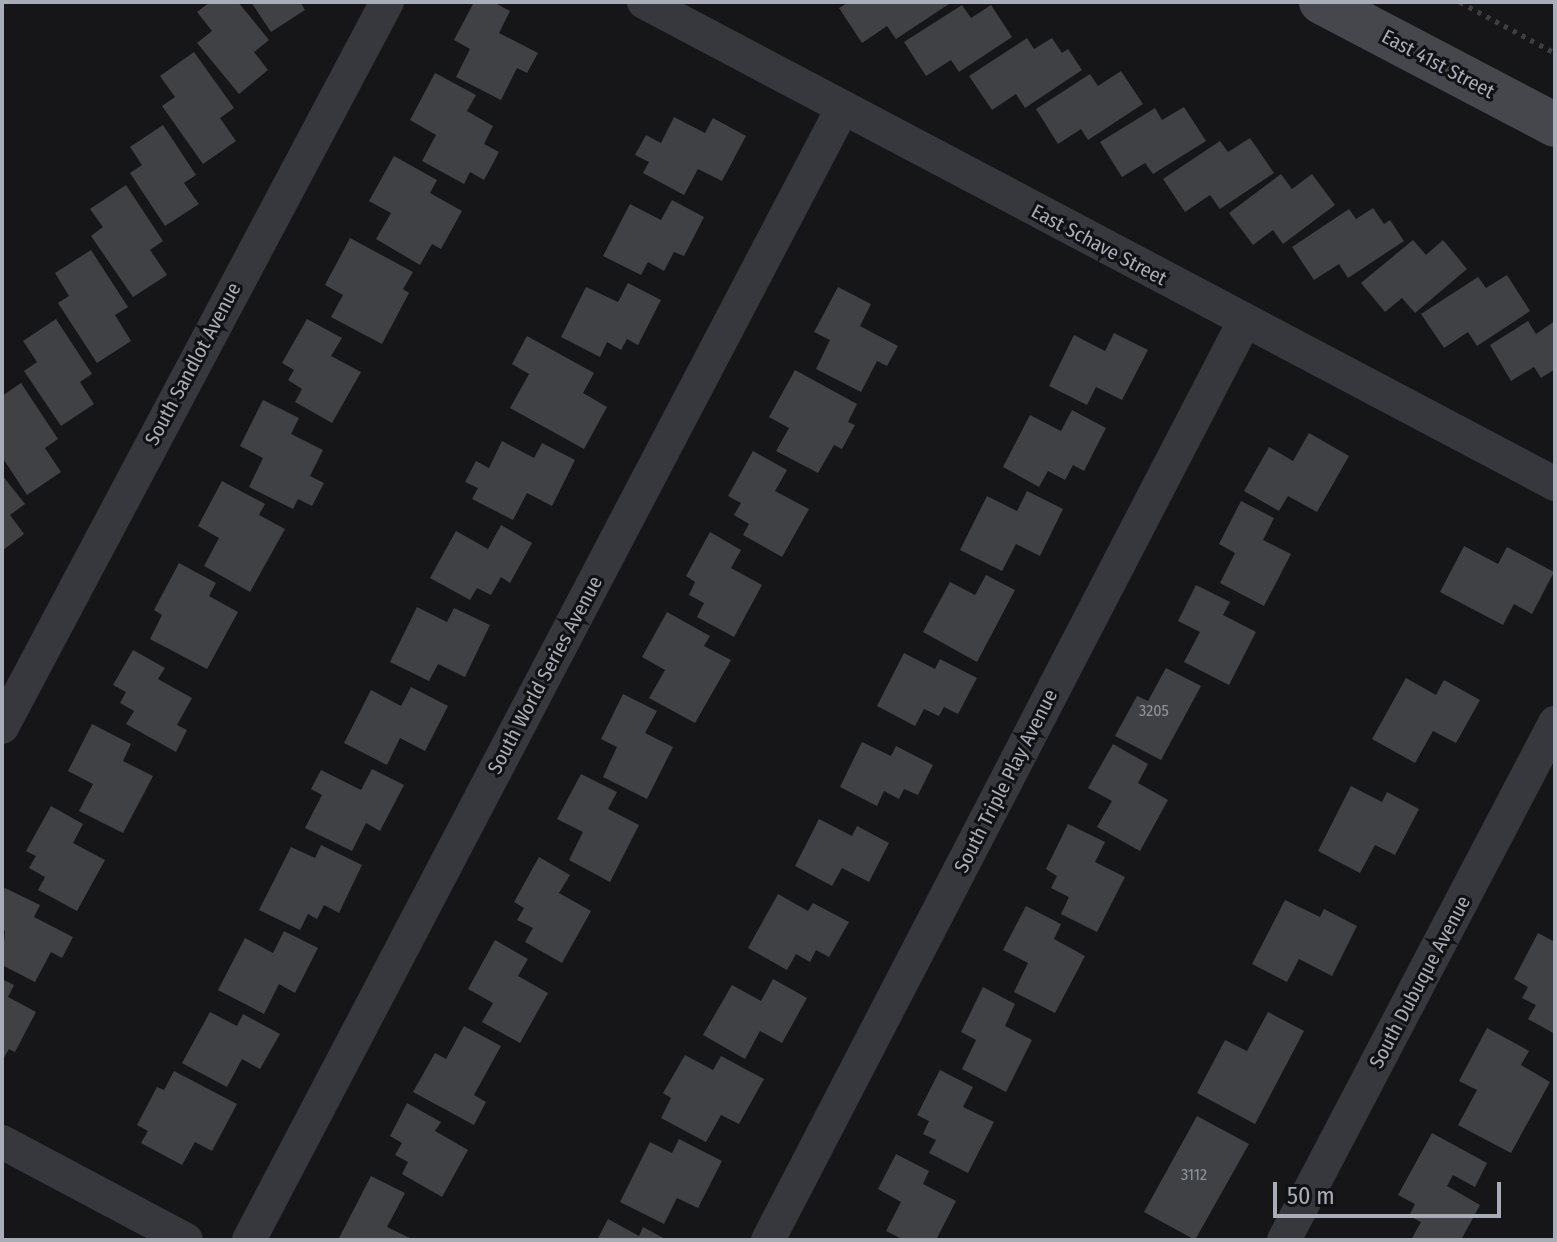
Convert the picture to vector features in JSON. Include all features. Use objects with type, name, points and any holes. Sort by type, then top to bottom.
[{"type":"main road","name":"East 41st Street","points":[[1321,2],[1555,125]]},
{"type":"street","name":"South Sandlot Avenue","points":[[2,727],[387,2]]},
{"type":"street","name":"East Schave Street","points":[[644,2],[1555,484]]},
{"type":"street","name":"South World Series Avenue","points":[[249,1240],[842,109]]},
{"type":"street","name":"South Triple Play Avenue","points":[[768,1240],[1244,322]]},
{"type":"street","name":"South Dubuque Avenue","points":[[1284,1240],[1555,723]]},
{"type":"street","points":[[2,1142],[186,1240]]},
{"type":"path","points":[[1460,2],[1555,53]]},
{"type":"building","points":[[210,2],[238,2],[269,40],[254,52],[268,70],[239,94],[197,43],[212,31],[197,12]]},
{"type":"building","points":[[251,2],[300,2],[305,10],[271,32]]},
{"type":"building","points":[[474,2],[493,2],[510,11],[499,33],[538,53],[527,73],[517,68],[501,100],[456,77],[470,49],[454,40]]},
{"type":"building","points":[[849,2],[952,2],[896,39],[887,26],[862,43],[839,8]]},
{"type":"building","points":[[962,5],[971,18],[991,5],[1012,37],[959,72],[951,60],[926,76],[904,42]]},
{"type":"building","points":[[1027,38],[1034,49],[1052,38],[1062,53],[1068,49],[1082,70],[1025,108],[1016,94],[992,110],[969,76]]},
{"type":"building","points":[[194,52],[234,108],[220,118],[236,141],[203,164],[162,106],[175,97],[160,76]]},
{"type":"building","points":[[1121,71],[1143,104],[1088,140],[1081,129],[1058,144],[1036,109],[1090,74],[1098,86]]},
{"type":"building","points":[[435,73],[476,95],[467,111],[493,126],[484,144],[499,152],[484,180],[470,172],[464,184],[422,161],[436,135],[410,120]]},
{"type":"building","points":[[1184,107],[1206,141],[1153,174],[1145,163],[1122,177],[1100,142],[1155,108],[1162,120]]},
{"type":"building","points":[[674,117],[705,133],[713,118],[746,136],[722,181],[698,169],[684,195],[643,173],[649,162],[635,155],[646,135],[661,143]]},
{"type":"building","points":[[163,125],[196,175],[184,183],[199,204],[165,226],[130,173],[142,165],[130,147]]},
{"type":"building","points":[[1250,138],[1274,173],[1220,209],[1210,195],[1185,212],[1163,179],[1220,141],[1228,152]]},
{"type":"building","points":[[394,156],[437,180],[430,193],[462,211],[441,249],[432,244],[420,265],[376,239],[391,213],[369,201]]},
{"type":"building","points":[[1281,174],[1292,189],[1312,174],[1335,205],[1283,244],[1273,230],[1253,245],[1229,213]]},
{"type":"building","points":[[126,185],[163,241],[150,250],[167,275],[133,297],[91,236],[103,227],[90,209]]},
{"type":"building","points":[[672,200],[704,217],[684,256],[674,252],[664,271],[648,262],[641,275],[603,256],[630,204],[661,220]]},
{"type":"building","points":[[1373,208],[1384,224],[1390,220],[1404,241],[1348,278],[1339,264],[1314,280],[1292,247],[1349,209],[1356,219]]},
{"type":"building","points":[[350,238],[413,272],[403,289],[409,293],[382,344],[331,317],[343,295],[325,285]]},
{"type":"building","points":[[1413,240],[1426,255],[1443,240],[1467,269],[1415,313],[1402,298],[1385,312],[1361,283]]},
{"type":"building","points":[[91,250],[128,307],[115,315],[131,341],[97,363],[58,303],[69,296],[55,273]]},
{"type":"building","points":[[1507,275],[1530,311],[1477,346],[1468,332],[1444,348],[1421,314],[1478,277],[1486,288]]},
{"type":"building","points":[[628,283],[661,300],[638,345],[627,339],[621,350],[607,342],[600,357],[561,337],[586,287],[618,302]]},
{"type":"building","points":[[838,287],[871,304],[860,326],[898,346],[887,366],[877,361],[861,392],[816,369],[830,340],[814,332]]},
{"type":"building","points":[[56,319],[92,374],[80,382],[94,404],[61,426],[24,371],[37,362],[23,341]]},
{"type":"building","points":[[307,319],[342,338],[331,356],[361,372],[332,423],[295,402],[302,389],[288,380],[294,370],[282,363]]},
{"type":"building","points":[[1528,321],[1536,334],[1555,321],[1555,369],[1541,378],[1534,367],[1511,381],[1490,345]]},
{"type":"building","points":[[1114,333],[1148,350],[1122,400],[1096,387],[1087,405],[1049,386],[1074,335],[1105,351]]},
{"type":"building","points":[[527,336],[594,373],[583,393],[607,407],[584,449],[510,408],[529,374],[512,364]]},
{"type":"building","points":[[795,370],[857,404],[848,422],[855,425],[842,449],[834,445],[818,473],[776,451],[789,428],[769,417]]},
{"type":"building","points":[[21,383],[58,439],[45,448],[61,472],[27,495],[2,457],[2,396]]},
{"type":"building","points":[[263,400],[299,418],[291,434],[323,450],[310,476],[324,483],[312,506],[298,499],[293,509],[249,487],[263,458],[240,446]]},
{"type":"building","points":[[1072,410],[1106,428],[1084,471],[1073,465],[1065,480],[1048,471],[1039,487],[1003,467],[1030,415],[1061,431]]},
{"type":"building","points":[[1309,433],[1349,456],[1317,512],[1288,496],[1279,511],[1244,491],[1269,447],[1293,461]]},
{"type":"building","points":[[502,441],[534,458],[542,443],[575,460],[552,506],[527,493],[513,520],[472,499],[478,488],[465,482],[476,461],[489,468]]},
{"type":"building","points":[[753,451],[787,470],[775,491],[809,509],[782,557],[743,535],[749,524],[734,515],[741,503],[728,496]]},
{"type":"building","points":[[2,475],[25,504],[10,515],[24,534],[2,551]]},
{"type":"building","points":[[222,481],[265,504],[259,515],[285,529],[250,592],[204,566],[219,538],[198,526]]},
{"type":"building","points":[[1027,491],[1063,509],[1040,556],[1016,544],[1002,571],[960,550],[987,496],[1017,511]]},
{"type":"building","points":[[1241,501],[1274,518],[1263,540],[1291,554],[1264,606],[1220,583],[1235,553],[1219,544]]},
{"type":"building","points":[[501,525],[532,543],[510,583],[501,577],[491,595],[477,588],[470,600],[430,578],[456,531],[488,549]]},
{"type":"building","points":[[710,532],[741,550],[731,568],[762,585],[734,637],[697,617],[704,603],[689,595],[695,582],[686,576]]},
{"type":"building","points":[[1464,546],[1498,564],[1507,547],[1554,572],[1532,614],[1514,604],[1503,625],[1440,592]]},
{"type":"building","points":[[179,563],[216,583],[209,596],[238,612],[207,669],[150,639],[162,615],[154,610]]},
{"type":"building","points":[[986,575],[1015,590],[977,662],[923,632],[950,582],[975,595]]},
{"type":"building","points":[[1196,585],[1230,602],[1223,615],[1256,632],[1229,685],[1184,662],[1200,632],[1178,621]]},
{"type":"building","points":[[417,607],[447,622],[454,608],[490,625],[465,677],[438,664],[429,681],[390,662]]},
{"type":"building","points":[[667,612],[710,636],[704,646],[731,660],[695,723],[649,698],[665,670],[642,657]]},
{"type":"building","points":[[133,650],[165,668],[158,679],[192,698],[177,725],[187,730],[176,752],[126,724],[134,711],[120,703],[126,692],[113,685]]},
{"type":"building","points":[[904,653],[935,669],[940,659],[977,678],[958,714],[944,707],[939,716],[924,709],[915,726],[877,706]]},
{"type":"building","points":[[1166,668],[1201,686],[1161,760],[1115,736],[1137,696],[1148,701]]},
{"type":"building","points":[[1406,678],[1436,695],[1444,680],[1480,700],[1456,743],[1433,731],[1415,763],[1372,739]]},
{"type":"building","points":[[411,687],[448,706],[425,751],[400,738],[387,765],[344,743],[371,690],[401,706]]},
{"type":"building","points":[[623,694],[657,711],[645,733],[673,747],[647,799],[603,777],[617,747],[601,739]]},
{"type":"building","points":[[92,724],[131,744],[123,761],[153,776],[123,833],[79,811],[93,784],[68,771]]},
{"type":"building","points":[[862,742],[891,756],[896,746],[933,765],[918,795],[904,789],[899,799],[884,791],[877,806],[840,787]]},
{"type":"building","points":[[1113,744],[1148,764],[1138,783],[1168,800],[1140,851],[1097,827],[1112,801],[1088,788]]},
{"type":"building","points":[[372,769],[404,785],[380,831],[366,823],[352,851],[305,828],[322,795],[311,789],[321,770],[361,790]]},
{"type":"building","points":[[581,774],[617,792],[608,809],[639,825],[610,882],[569,860],[583,832],[557,819]]},
{"type":"building","points":[[1351,786],[1382,802],[1387,792],[1419,809],[1395,855],[1375,845],[1360,873],[1318,851]]},
{"type":"building","points":[[51,806],[83,824],[73,843],[105,860],[77,911],[38,890],[45,877],[29,868],[36,856],[26,851]]},
{"type":"building","points":[[819,819],[852,836],[857,826],[889,843],[869,882],[842,868],[832,886],[795,866]]},
{"type":"building","points":[[1068,824],[1105,842],[1095,862],[1125,877],[1097,932],[1061,914],[1069,897],[1051,888],[1057,876],[1046,869]]},
{"type":"building","points":[[321,845],[362,865],[339,913],[324,905],[317,919],[308,914],[300,930],[259,910],[291,847],[315,858]]},
{"type":"building","points":[[539,857],[570,875],[559,893],[591,911],[562,963],[525,942],[533,928],[517,920],[524,908],[514,902]]},
{"type":"building","points":[[5,888],[40,905],[34,917],[73,937],[62,958],[51,952],[35,982],[2,965],[5,931],[2,929],[2,894]]},
{"type":"building","points":[[778,894],[808,911],[813,903],[849,922],[829,957],[816,950],[810,962],[796,954],[787,970],[748,948]]},
{"type":"building","points":[[1285,900],[1320,917],[1324,909],[1357,926],[1332,976],[1299,959],[1287,982],[1252,964]]},
{"type":"building","points":[[1026,906],[1061,924],[1054,939],[1085,956],[1055,1013],[1014,992],[1028,963],[1003,950]]},
{"type":"building","points":[[284,931],[318,948],[295,993],[279,984],[264,1014],[218,990],[245,938],[273,953]]},
{"type":"building","points":[[1538,933],[1555,942],[1555,1034],[1528,1019],[1536,1005],[1522,998],[1528,987],[1514,979]]},
{"type":"building","points":[[495,940],[528,959],[518,976],[548,993],[520,1043],[482,1022],[493,1003],[468,989]]},
{"type":"building","points":[[2,979],[14,985],[8,997],[36,1012],[15,1052],[9,1049],[2,1061]]},
{"type":"building","points":[[773,979],[807,998],[782,1043],[760,1031],[745,1059],[703,1035],[732,985],[761,1001]]},
{"type":"building","points":[[983,987],[1015,1004],[1005,1026],[1032,1040],[1006,1092],[962,1069],[976,1040],[961,1032]]},
{"type":"building","points":[[210,1012],[237,1026],[243,1014],[280,1034],[260,1069],[242,1059],[227,1087],[182,1063]]},
{"type":"building","points":[[1268,1012],[1304,1031],[1255,1124],[1197,1093],[1225,1040],[1247,1051]]},
{"type":"building","points":[[464,1026],[501,1046],[474,1095],[486,1102],[474,1125],[413,1092],[435,1053],[446,1059]]},
{"type":"building","points":[[1487,1028],[1529,1051],[1521,1065],[1550,1082],[1511,1153],[1458,1125],[1477,1090],[1459,1081]]},
{"type":"building","points":[[685,1055],[713,1070],[721,1056],[764,1079],[739,1124],[721,1115],[706,1142],[661,1118],[671,1098],[663,1093]]},
{"type":"building","points":[[940,1070],[973,1087],[963,1107],[994,1122],[968,1173],[929,1153],[936,1140],[923,1134],[929,1121],[917,1115]]},
{"type":"building","points":[[174,1071],[237,1104],[212,1151],[195,1142],[182,1165],[141,1143],[148,1131],[137,1125],[157,1087],[164,1090]]},
{"type":"building","points":[[407,1103],[441,1122],[435,1131],[468,1150],[442,1197],[402,1174],[408,1162],[395,1155],[402,1143],[390,1136]]},
{"type":"building","points":[[1197,1116],[1249,1144],[1195,1240],[1144,1212]]},
{"type":"building","points":[[1432,1133],[1487,1163],[1475,1187],[1453,1175],[1447,1186],[1480,1205],[1461,1240],[1411,1240],[1421,1222],[1409,1216],[1415,1204],[1398,1195]]},
{"type":"building","points":[[679,1139],[722,1161],[698,1208],[677,1198],[664,1224],[620,1202],[650,1142],[672,1153]]},
{"type":"building","points":[[896,1154],[929,1171],[923,1184],[956,1201],[936,1240],[904,1240],[886,1231],[901,1202],[878,1189]]},
{"type":"building","points":[[371,1176],[405,1193],[387,1227],[414,1240],[338,1240]]},
{"type":"building","points":[[608,1219],[639,1236],[643,1227],[667,1240],[597,1240]]}]
